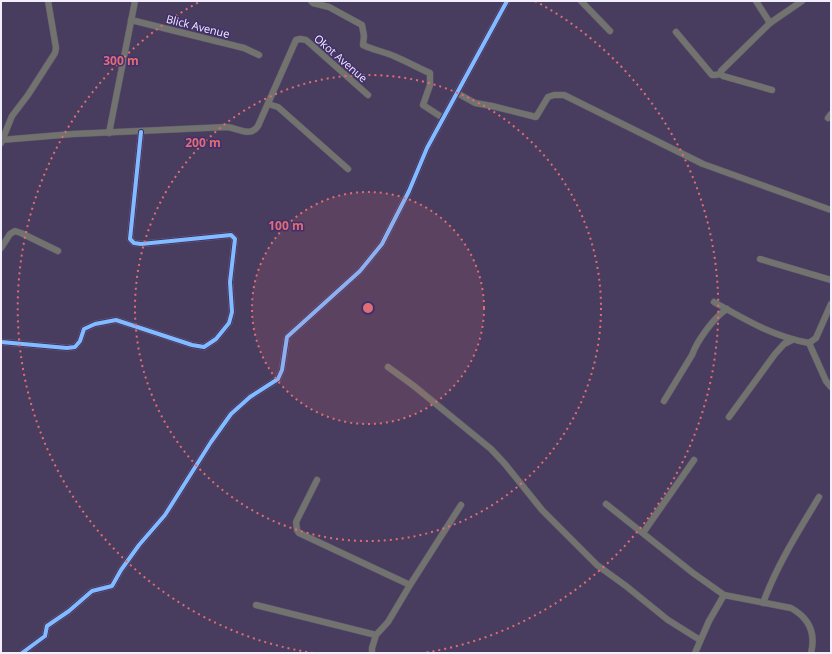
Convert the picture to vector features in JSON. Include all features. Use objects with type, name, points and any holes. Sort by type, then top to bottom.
[{"type":"street","points":[[48,1],[56,48],[55,53],[36,83],[12,116],[2,141],[109,132],[141,132],[227,127],[244,132],[252,131],[258,126],[268,104],[278,107],[348,169]]},
{"type":"street","points":[[109,132],[135,1]]},
{"type":"street","points":[[312,1],[313,3],[329,7],[362,25],[364,36],[363,45],[378,52],[395,56],[414,67],[430,73],[430,85],[423,105],[444,118]]},
{"type":"street","points":[[22,653],[45,636],[48,626],[69,611],[92,591],[112,586],[121,570],[139,545],[165,515],[211,442],[231,414],[250,396],[278,379],[283,365],[286,337],[360,271],[382,244],[409,191],[427,148],[500,18],[507,1]]},
{"type":"street","points":[[581,1],[610,31]]},
{"type":"street","points":[[756,1],[770,23]]},
{"type":"street","points":[[721,74],[722,69],[770,23],[802,1]]},
{"type":"street","name":"Blick Avenue","points":[[131,20],[244,48],[259,55]]},
{"type":"street","points":[[676,32],[712,75],[721,74],[723,76],[772,90]]},
{"type":"street","name":"Okot Avenue","points":[[268,104],[296,40],[300,39],[306,40],[368,95]]},
{"type":"street","points":[[457,93],[476,103],[536,117],[548,97],[554,94],[564,95],[702,164],[831,210]]},
{"type":"street","points":[[1,342],[67,348],[75,347],[80,341],[84,330],[95,324],[116,320],[192,345],[204,347],[216,339],[229,323],[232,312],[230,282],[236,239],[231,235],[141,244],[134,243],[130,239],[141,132]]},
{"type":"street","points":[[1,248],[10,234],[15,231],[58,251]]},
{"type":"street","points":[[760,259],[831,280]]},
{"type":"street","points":[[714,302],[762,329],[792,340],[808,343],[816,338],[831,304]]},
{"type":"street","points":[[664,401],[692,355],[695,347],[719,315],[727,309]]},
{"type":"street","points":[[729,417],[775,354],[784,344],[792,340]]},
{"type":"street","points":[[808,343],[826,381],[831,387]]},
{"type":"street","points":[[388,367],[414,386],[491,449],[542,510],[597,565],[668,620],[700,640]]},
{"type":"street","points":[[643,533],[694,460]]},
{"type":"street","points":[[317,480],[296,522],[296,530],[299,533],[410,585]]},
{"type":"street","points":[[763,603],[771,581],[785,553],[819,497]]},
{"type":"street","points":[[606,504],[693,573],[724,595],[791,608],[800,613],[812,630],[813,636],[811,653]]},
{"type":"street","points":[[372,653],[376,635],[388,622],[461,505]]},
{"type":"street","points":[[695,653],[709,621],[724,595]]},
{"type":"street","points":[[256,605],[376,635]]},
{"type":"cycle path","points":[[22,653],[45,636],[47,626],[69,611],[92,591],[112,586],[121,570],[139,545],[165,515],[211,442],[231,414],[250,397],[278,379],[282,370],[287,337],[360,271],[382,244],[409,191],[427,148],[507,1]]},
{"type":"cycle path","points":[[1,342],[67,348],[75,347],[80,341],[84,329],[95,324],[116,320],[192,345],[204,347],[216,339],[229,323],[232,312],[230,282],[235,239],[231,235],[141,244],[134,243],[130,239],[141,132]]}]
